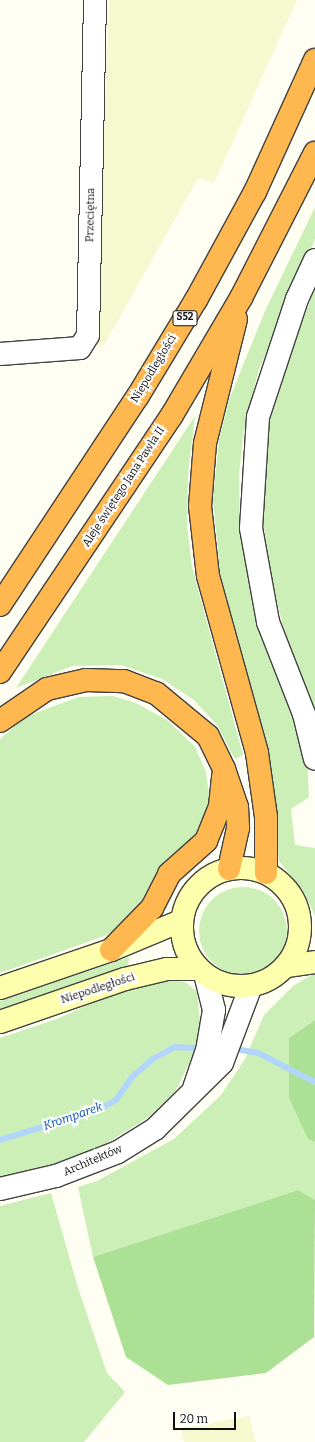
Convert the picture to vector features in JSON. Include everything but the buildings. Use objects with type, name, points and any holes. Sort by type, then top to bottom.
[{"type":"highway","name":"Niepodległości","points":[[30,561],[138,396],[196,300],[255,192],[315,60]]},
{"type":"highway","points":[[266,873],[266,817],[257,753],[208,576],[200,506],[205,444],[241,298],[315,153]]},
{"type":"highway","name":"Aleje świętego Jana Pawła II","points":[[0,672],[172,415],[241,298]]},
{"type":"highway","points":[[0,592],[30,561]]},
{"type":"highway","name":"S52","points":[[0,605],[30,561]]},
{"type":"highway","points":[[0,721],[47,689],[86,680],[124,681],[156,693],[183,713],[208,736],[224,769],[237,807],[238,828],[229,869]]},
{"type":"highway","points":[[111,950],[152,908],[169,874],[206,841],[220,806],[224,769]]},
{"type":"main road","points":[[248,868],[266,873],[283,884],[295,901],[308,927],[287,966],[271,979],[251,986],[235,987],[202,972],[184,947],[182,921],[185,906],[197,887],[214,873],[229,869],[248,868]]},
{"type":"main road","points":[[0,988],[111,950],[182,921]]},
{"type":"main road","points":[[287,966],[315,962]]},
{"type":"main road","name":"Niepodległości","points":[[0,1022],[125,979],[167,969],[202,972]]},
{"type":"street","name":"Przeciętna","points":[[0,354],[80,348],[88,335],[95,0]]},
{"type":"street","points":[[315,260],[297,299],[258,417],[251,528],[268,622],[304,714],[315,759]]},
{"type":"street","name":"Architektów","points":[[192,1094],[207,1051],[214,1010],[202,972]]},
{"type":"street","name":"Architektów","points":[[0,1189],[56,1176],[118,1152],[155,1128],[192,1094],[222,1063],[251,986]]},
{"type":"green space","points":[[109,0],[297,0],[214,183],[198,178],[104,345],[96,345]]},
{"type":"green space","points":[[315,207],[315,239],[258,372],[243,436],[239,475],[240,531],[249,586],[265,642],[291,707],[307,759],[309,797],[291,809],[295,845],[315,848],[315,916],[304,892],[279,861],[268,756],[220,572],[213,499],[219,440],[229,400],[265,311]]},
{"type":"green space","points":[[315,289],[315,758],[267,560],[261,490],[268,421],[290,352]]},
{"type":"green space","points":[[195,416],[188,473],[187,525],[192,567],[243,755],[235,759],[217,725],[194,700],[162,679],[121,665],[72,666],[16,688]]},
{"type":"green space","points":[[113,696],[136,703],[167,720],[195,747],[206,772],[210,802],[201,827],[188,844],[158,872],[139,908],[128,920],[107,935],[0,973],[0,739],[27,716],[79,697]]},
{"type":"green space","points":[[243,887],[260,891],[274,900],[283,914],[287,931],[283,948],[274,962],[260,971],[243,975],[226,971],[212,962],[203,948],[199,931],[203,914],[212,900],[226,891]]},
{"type":"green space","points":[[129,957],[128,967],[0,1012],[0,1001]]},
{"type":"green space","points":[[315,973],[315,1020],[289,1038],[308,1139],[315,1142],[315,1200],[298,1190],[93,1257],[78,1187],[97,1181],[174,1139],[221,1095],[245,1059],[264,1015],[293,986]]},
{"type":"green space","points":[[169,980],[185,982],[197,992],[200,1021],[197,1048],[175,1092],[149,1117],[102,1146],[53,1165],[0,1177],[0,1038],[57,1019],[121,990]]},
{"type":"green space","points":[[315,1020],[315,1142],[308,1139],[289,1098],[289,1038]]},
{"type":"green space","points":[[298,1190],[315,1200],[314,1337],[266,1373],[168,1385],[126,1357],[93,1257]]},
{"type":"green space","points":[[51,1193],[78,1288],[107,1373],[125,1392],[84,1442],[0,1442],[0,1206]]},
{"type":"green space","points":[[249,1416],[256,1442],[184,1442],[181,1428]]},
{"type":"waterway","name":"Kromparek","points":[[0,1140],[98,1110],[116,1100],[132,1077],[153,1059],[175,1047],[197,1048]]},
{"type":"waterway","name":"Kromparek","points":[[241,1050],[258,1053],[315,1082]]}]
